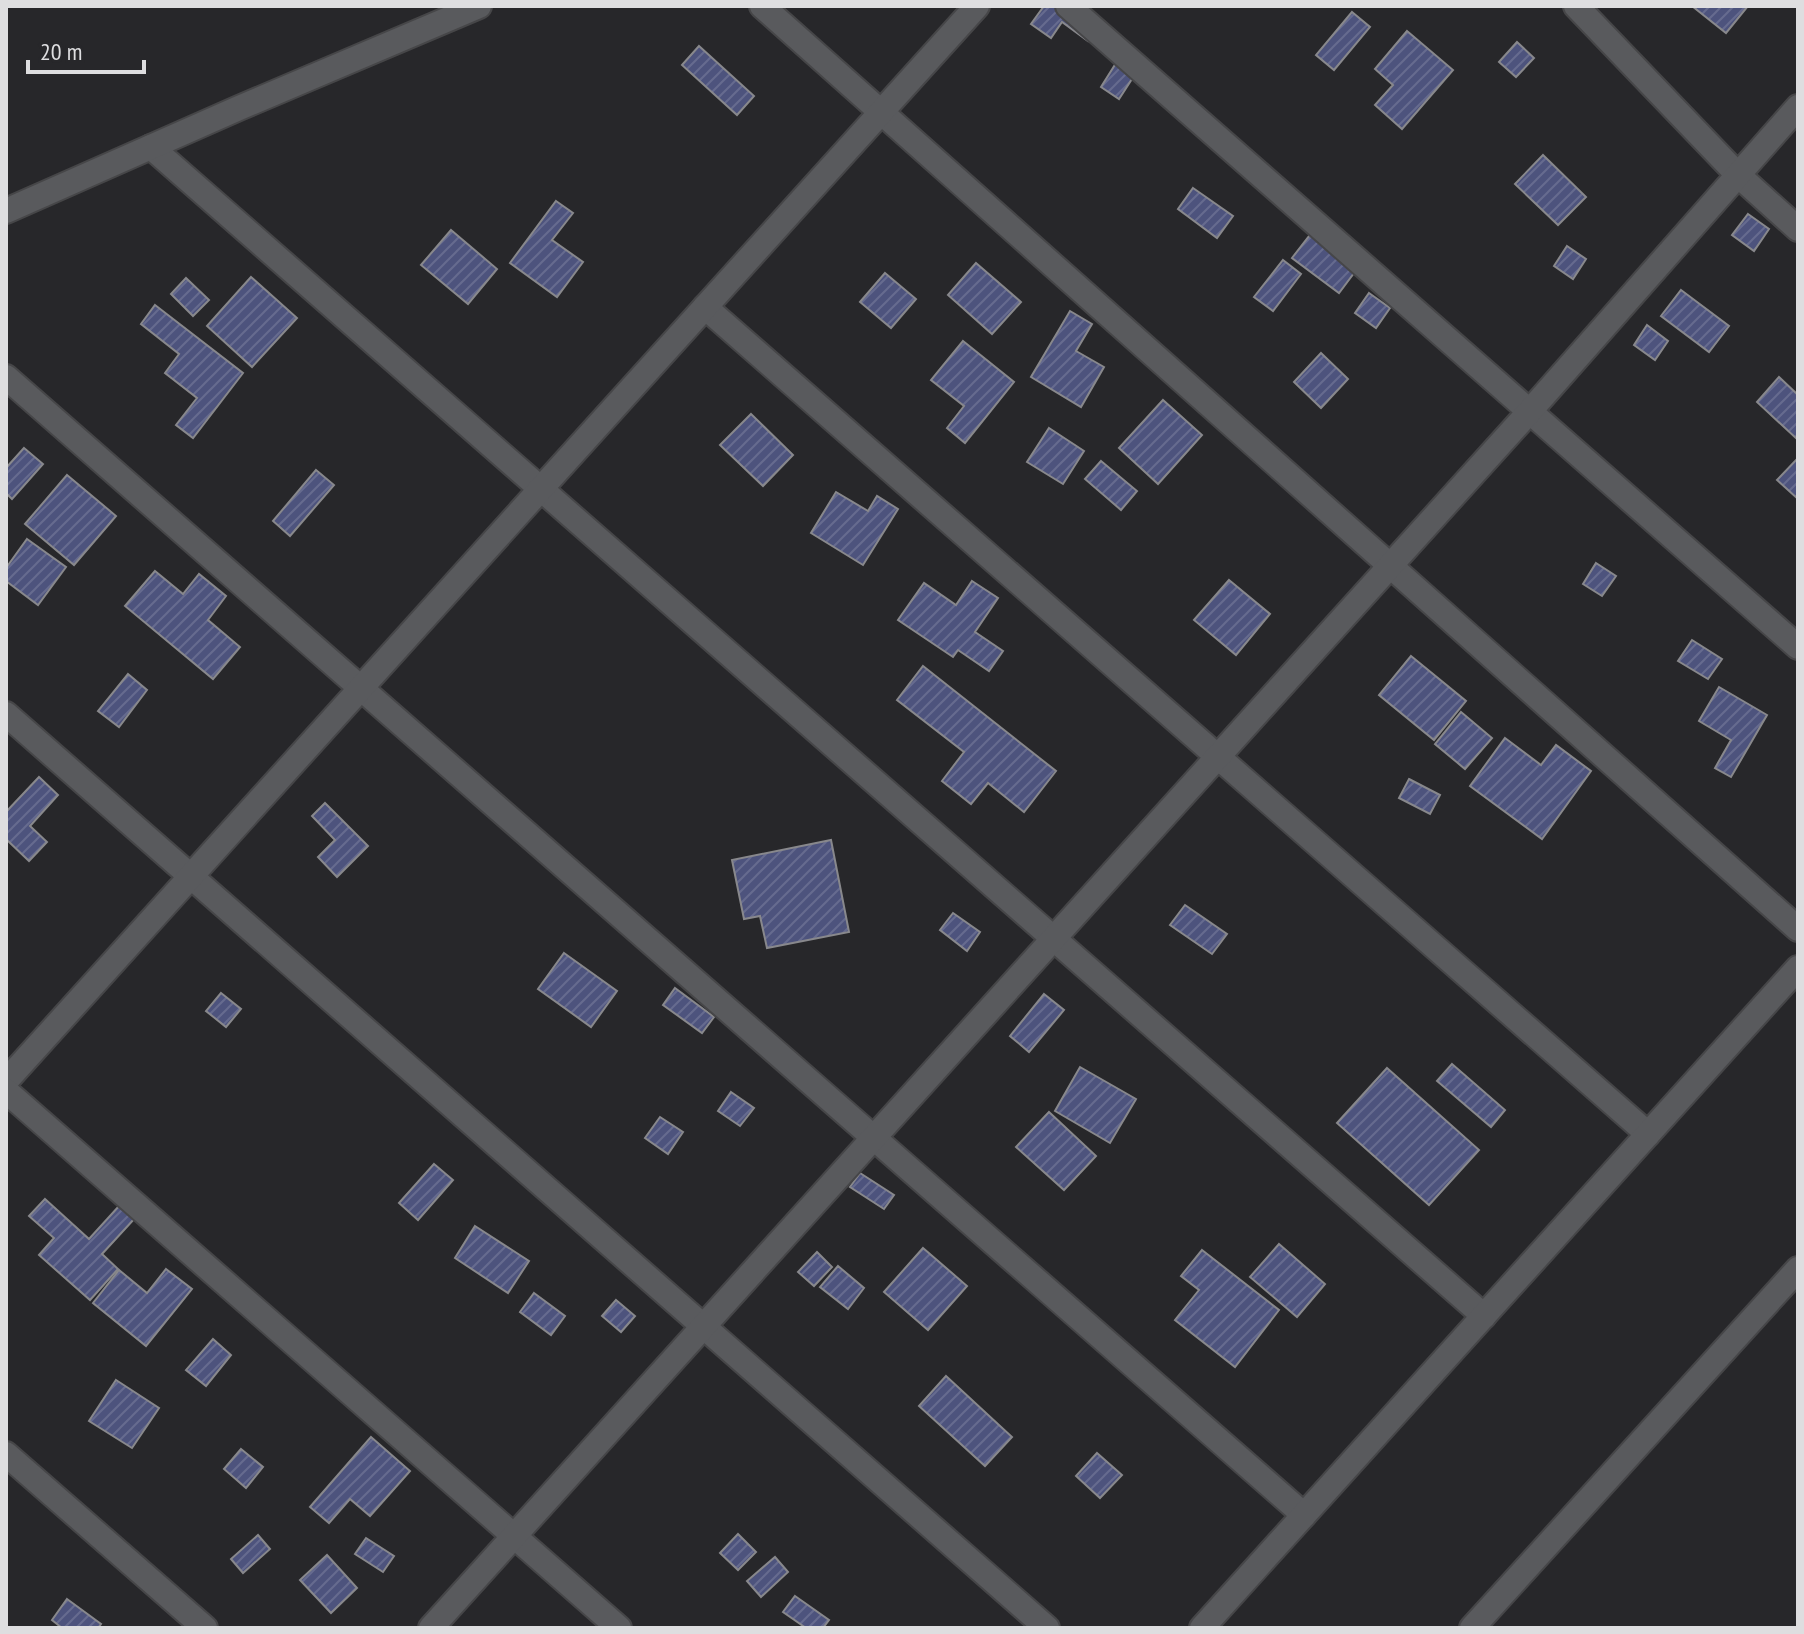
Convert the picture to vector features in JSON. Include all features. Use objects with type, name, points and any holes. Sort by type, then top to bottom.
[{"type":"street","points":[[6,211],[479,6]]},
{"type":"street","points":[[762,6],[1798,929]]},
{"type":"street","points":[[6,1081],[977,6]]},
{"type":"street","points":[[1068,6],[1798,647]]},
{"type":"street","points":[[1576,6],[1738,175],[1798,229]]},
{"type":"street","points":[[431,1628],[1530,411],[1798,107]]},
{"type":"street","points":[[151,147],[1484,1316]]},
{"type":"street","points":[[705,307],[1648,1134]]},
{"type":"street","points":[[6,377],[1304,1515]]},
{"type":"street","points":[[6,714],[1047,1628]]},
{"type":"street","points":[[1202,1628],[1798,968]]},
{"type":"street","points":[[6,1091],[619,1628]]},
{"type":"street","points":[[1472,1628],[1798,1269]]},
{"type":"street","points":[[6,1454],[205,1628]]},
{"type":"building","points":[[1044,6],[1080,6],[1102,21],[1088,41],[1062,22],[1051,38],[1031,24]]},
{"type":"building","points":[[1692,6],[1748,6],[1726,33]]},
{"type":"building","points":[[1352,12],[1370,27],[1334,70],[1316,55]]},
{"type":"building","points":[[1407,31],[1453,70],[1402,129],[1375,105],[1393,85],[1375,69]]},
{"type":"building","points":[[1517,42],[1534,58],[1516,77],[1499,62]]},
{"type":"building","points":[[699,46],[754,96],[737,115],[682,65]]},
{"type":"building","points":[[1123,52],[1141,65],[1119,99],[1101,87]]},
{"type":"building","points":[[1543,155],[1586,197],[1558,225],[1515,184]]},
{"type":"building","points":[[1193,188],[1233,216],[1217,238],[1178,209]]},
{"type":"building","points":[[556,201],[573,213],[552,240],[583,262],[557,297],[510,263]]},
{"type":"building","points":[[1748,214],[1769,229],[1754,251],[1732,235]]},
{"type":"building","points":[[1320,222],[1366,257],[1339,293],[1292,258]]},
{"type":"building","points":[[451,230],[497,269],[468,304],[421,265]]},
{"type":"building","points":[[1567,246],[1586,259],[1573,279],[1554,266]]},
{"type":"building","points":[[1283,260],[1301,274],[1273,311],[1254,297]]},
{"type":"building","points":[[976,263],[1021,302],[992,334],[948,295]]},
{"type":"building","points":[[885,273],[916,299],[891,328],[860,302]]},
{"type":"building","points":[[251,277],[297,318],[252,367],[207,326]]},
{"type":"building","points":[[186,278],[209,300],[193,316],[171,294]]},
{"type":"building","points":[[1681,290],[1729,326],[1709,352],[1661,316]]},
{"type":"building","points":[[1369,293],[1390,308],[1376,328],[1355,313]]},
{"type":"building","points":[[155,305],[243,373],[193,438],[176,425],[197,398],[165,373],[179,354],[141,324]]},
{"type":"building","points":[[1070,311],[1092,324],[1076,351],[1104,367],[1081,407],[1031,377]]},
{"type":"building","points":[[1647,325],[1668,341],[1655,360],[1634,345]]},
{"type":"building","points":[[963,341],[1014,382],[965,443],[947,428],[964,406],[931,380]]},
{"type":"building","points":[[1321,353],[1348,379],[1321,408],[1294,382]]},
{"type":"building","points":[[1779,377],[1798,395],[1798,440],[1757,402]]},
{"type":"building","points":[[1163,400],[1202,435],[1158,484],[1119,448]]},
{"type":"building","points":[[751,414],[793,455],[763,486],[720,445]]},
{"type":"building","points":[[1049,428],[1084,451],[1063,484],[1027,462]]},
{"type":"building","points":[[24,448],[43,464],[12,499],[6,493],[6,468]]},
{"type":"building","points":[[1798,458],[1798,499],[1777,480]]},
{"type":"building","points":[[1101,461],[1137,491],[1121,510],[1085,479]]},
{"type":"building","points":[[316,470],[334,485],[290,536],[273,521]]},
{"type":"building","points":[[67,475],[116,516],[74,565],[25,524]]},
{"type":"building","points":[[836,492],[868,511],[877,496],[898,509],[863,565],[811,533]]},
{"type":"building","points":[[27,539],[66,567],[38,605],[6,581],[6,568]]},
{"type":"building","points":[[1596,563],[1616,576],[1602,596],[1583,584]]},
{"type":"building","points":[[155,571],[183,594],[199,574],[226,596],[208,620],[240,647],[213,679],[125,606]]},
{"type":"building","points":[[1229,580],[1270,614],[1236,655],[1194,620]]},
{"type":"building","points":[[972,581],[998,598],[975,632],[1003,651],[989,671],[958,650],[953,657],[898,620],[924,583],[956,605]]},
{"type":"building","points":[[1692,640],[1722,659],[1708,679],[1678,661]]},
{"type":"building","points":[[1411,656],[1466,701],[1434,740],[1379,695]]},
{"type":"building","points":[[923,666],[1056,771],[1024,812],[988,783],[971,804],[942,781],[964,752],[897,700]]},
{"type":"building","points":[[128,674],[147,690],[119,727],[98,711]]},
{"type":"building","points":[[1719,687],[1767,715],[1731,777],[1715,768],[1731,740],[1699,721]]},
{"type":"building","points":[[1461,712],[1492,738],[1465,769],[1435,744]]},
{"type":"building","points":[[1505,738],[1541,765],[1556,745],[1591,771],[1542,839],[1470,786]]},
{"type":"building","points":[[39,777],[58,795],[30,826],[47,842],[29,861],[6,839],[6,812]]},
{"type":"building","points":[[1409,779],[1440,795],[1430,814],[1399,798]]},
{"type":"building","points":[[325,803],[368,846],[337,877],[318,857],[335,840],[312,816]]},
{"type":"building","points":[[831,840],[849,932],[767,948],[760,916],[744,919],[732,860]]},
{"type":"building","points":[[1185,905],[1227,934],[1212,954],[1170,925]]},
{"type":"building","points":[[953,913],[980,932],[967,951],[940,930]]},
{"type":"building","points":[[564,953],[617,991],[591,1027],[538,989]]},
{"type":"building","points":[[675,988],[714,1017],[702,1033],[663,1005]]},
{"type":"building","points":[[221,993],[241,1009],[226,1027],[206,1011]]},
{"type":"building","points":[[1044,994],[1064,1010],[1029,1052],[1010,1036]]},
{"type":"building","points":[[1452,1064],[1505,1110],[1491,1127],[1437,1081]]},
{"type":"building","points":[[1080,1067],[1136,1099],[1110,1143],[1055,1111]]},
{"type":"building","points":[[1387,1068],[1479,1150],[1429,1205],[1337,1123]]},
{"type":"building","points":[[731,1092],[754,1108],[740,1126],[718,1111]]},
{"type":"building","points":[[1049,1112],[1096,1156],[1064,1190],[1016,1147]]},
{"type":"building","points":[[660,1117],[683,1132],[668,1154],[645,1138]]},
{"type":"building","points":[[434,1164],[453,1180],[418,1220],[399,1203]]},
{"type":"building","points":[[860,1173],[894,1195],[884,1209],[850,1187]]},
{"type":"building","points":[[45,1199],[89,1239],[120,1205],[135,1218],[102,1254],[118,1269],[90,1300],[39,1255],[54,1238],[29,1216]]},
{"type":"building","points":[[475,1226],[529,1261],[508,1293],[455,1258]]},
{"type":"building","points":[[1279,1244],[1325,1284],[1297,1317],[1250,1277]]},
{"type":"building","points":[[923,1248],[967,1286],[928,1330],[884,1292]]},
{"type":"building","points":[[1202,1250],[1279,1310],[1235,1367],[1175,1320],[1199,1290],[1181,1276]]},
{"type":"building","points":[[817,1252],[832,1267],[814,1286],[798,1272]]},
{"type":"building","points":[[838,1266],[864,1288],[848,1309],[820,1287]]},
{"type":"building","points":[[166,1269],[192,1289],[146,1346],[93,1303],[119,1270],[147,1293]]},
{"type":"building","points":[[534,1293],[565,1316],[551,1335],[520,1312]]},
{"type":"building","points":[[616,1300],[635,1316],[621,1332],[602,1316]]},
{"type":"building","points":[[213,1339],[231,1355],[206,1386],[186,1370]]},
{"type":"building","points":[[946,1376],[1012,1437],[985,1466],[919,1406]]},
{"type":"building","points":[[116,1380],[159,1408],[132,1448],[89,1421]]},
{"type":"building","points":[[371,1437],[410,1471],[370,1516],[350,1499],[329,1523],[310,1507]]},
{"type":"building","points":[[241,1449],[263,1467],[246,1488],[224,1469]]},
{"type":"building","points":[[1097,1453],[1122,1475],[1100,1498],[1076,1476]]},
{"type":"building","points":[[738,1534],[756,1552],[738,1570],[720,1553]]},
{"type":"building","points":[[258,1535],[270,1549],[243,1573],[231,1559]]},
{"type":"building","points":[[366,1538],[394,1556],[383,1572],[355,1554]]},
{"type":"building","points":[[327,1555],[357,1588],[331,1613],[300,1580]]},
{"type":"building","points":[[775,1557],[788,1572],[761,1597],[747,1581]]},
{"type":"building","points":[[795,1596],[829,1620],[823,1628],[806,1628],[783,1612]]},
{"type":"building","points":[[67,1599],[101,1624],[98,1628],[62,1628],[52,1620]]}]
